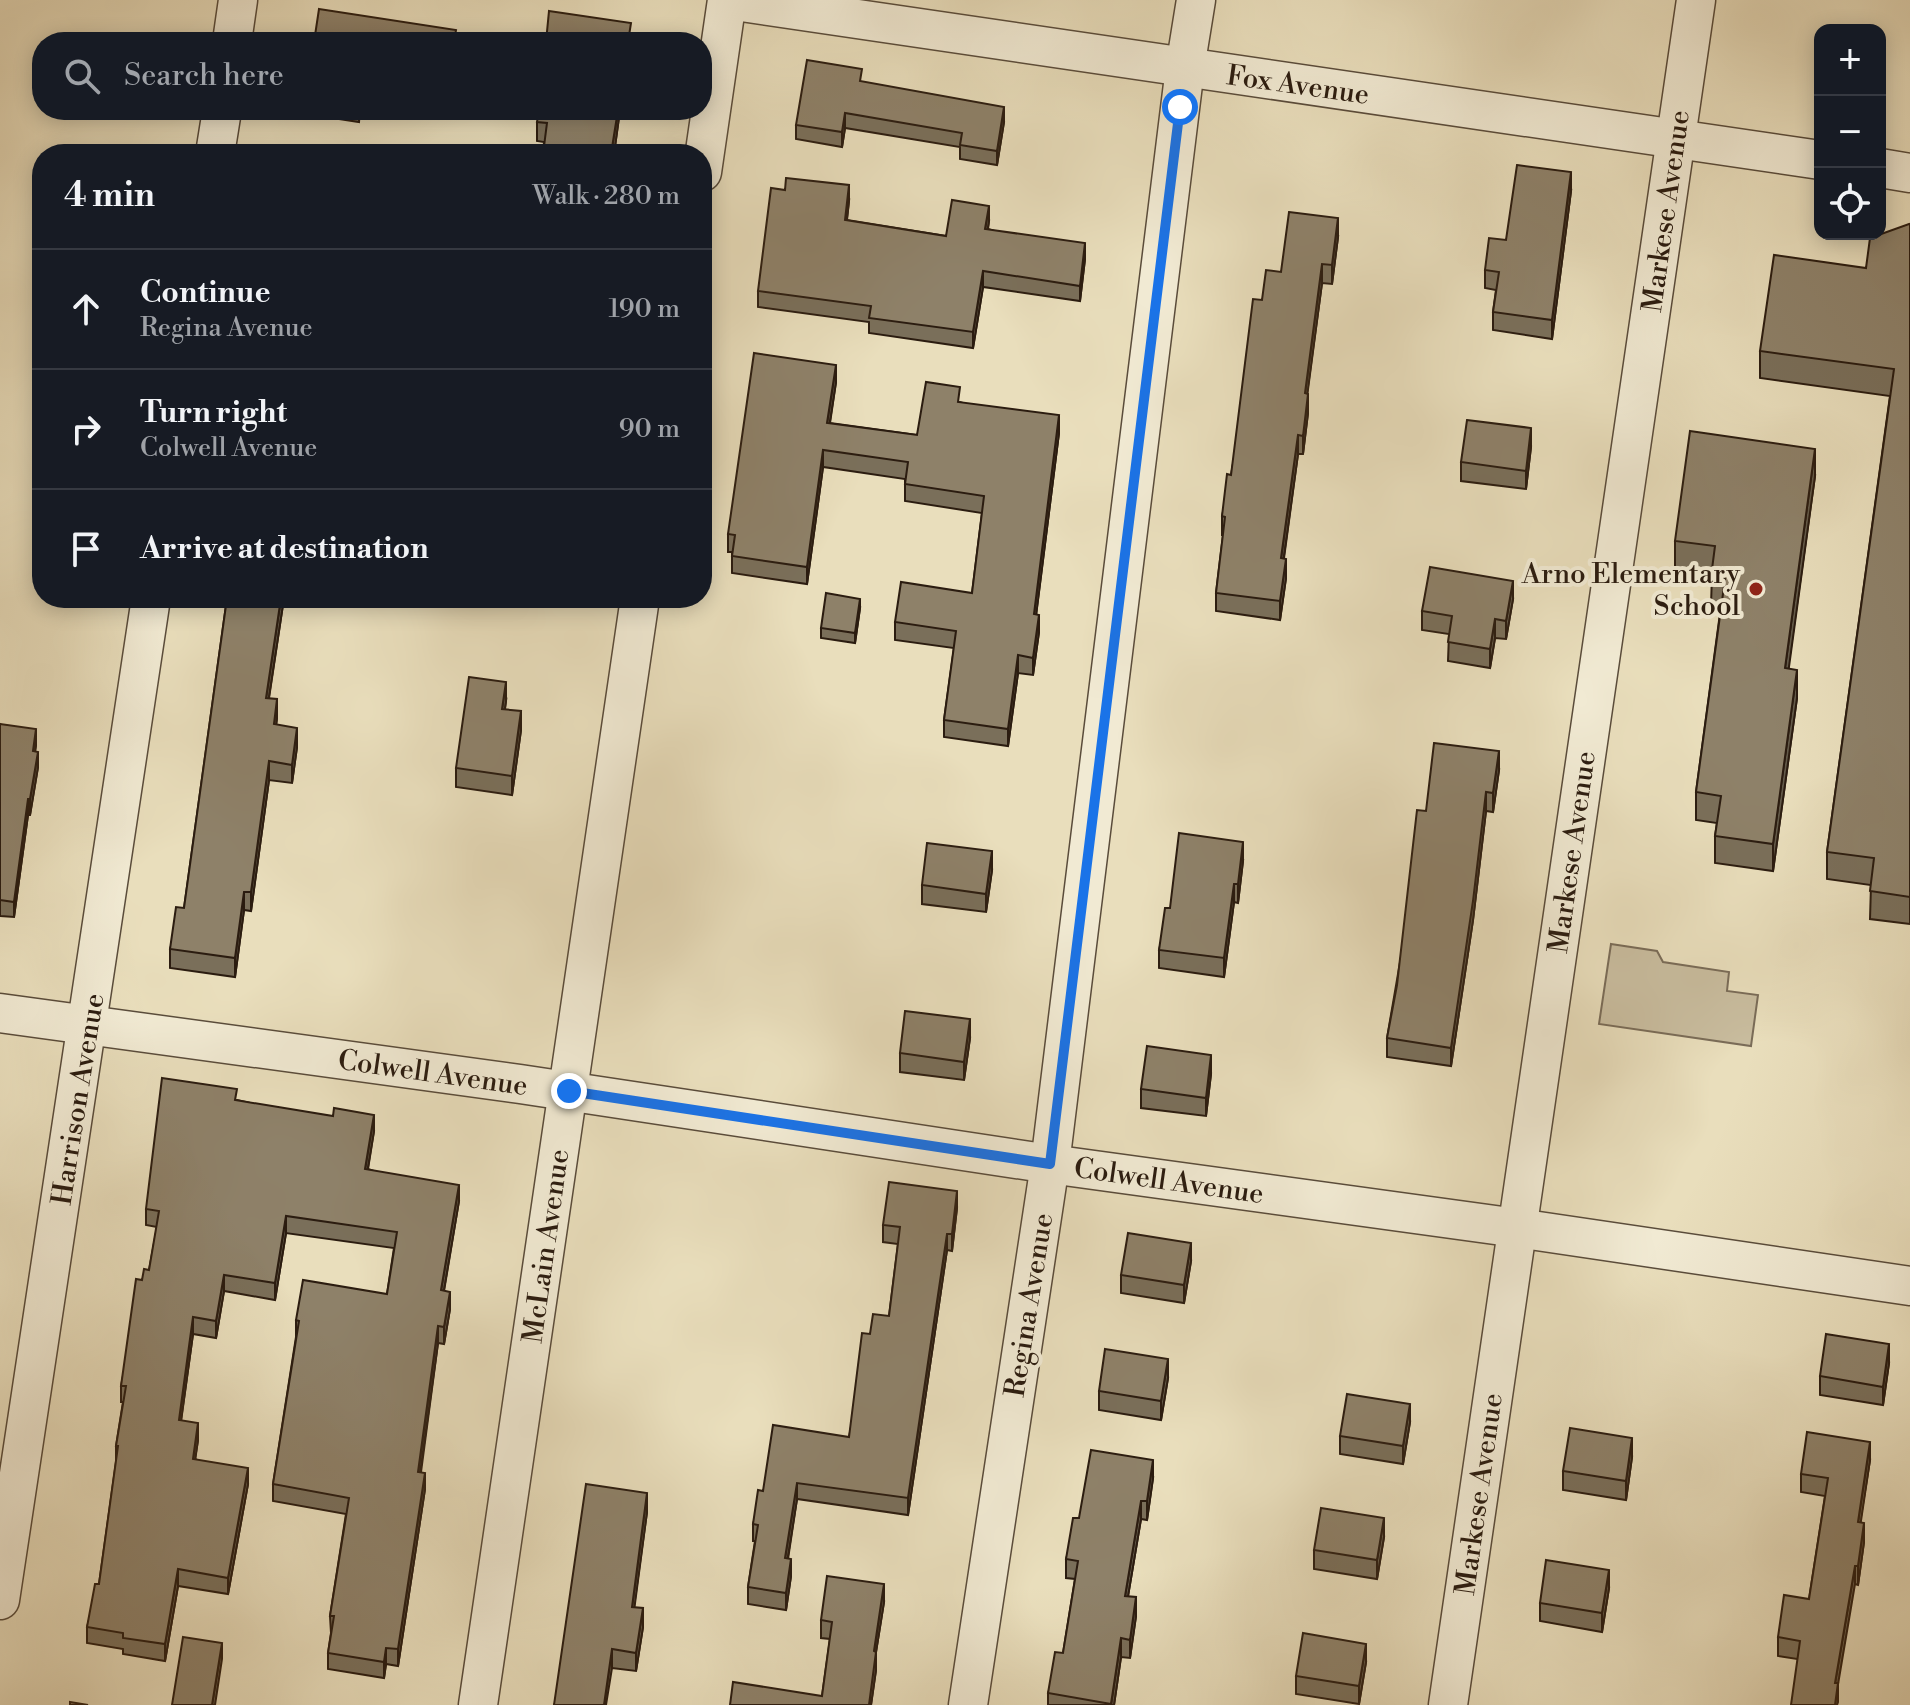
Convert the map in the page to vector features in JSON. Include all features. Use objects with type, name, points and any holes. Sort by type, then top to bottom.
[{"type":"street","points":[[233,32],[238,0]]},
{"type":"street","points":[[712,106],[728,0]]},
{"type":"street","name":"Fox Avenue","points":[[728,0],[1814,159]]},
{"type":"street","name":"Regina Avenue","points":[[968,1705],[1050,1164],[1185,68],[1196,0]]},
{"type":"street","name":"Markese Avenue","points":[[1448,1705],[1696,0]]},
{"type":"street","points":[[217,144],[220,120]]},
{"type":"street","points":[[706,144],[710,120]]},
{"type":"street","points":[[1886,169],[1910,173]]},
{"type":"street","name":"Harrison Avenue","points":[[0,1600],[150,608]]},
{"type":"street","name":"McLain Avenue","points":[[478,1705],[639,608]]},
{"type":"street","name":"Colwell Avenue","points":[[0,1013],[569,1091],[1050,1164],[1910,1286]]},
{"type":"shaded area","points":[[1611,944],[1657,951],[1663,962],[1729,972],[1727,991],[1758,995],[1751,1046],[1599,1024]]},
{"type":"building","points":[[319,9],[456,30],[456,32],[316,32]]},
{"type":"building","points":[[549,11],[631,23],[630,32],[547,32]]},
{"type":"building","points":[[807,60],[862,69],[860,81],[1004,107],[997,151],[960,145],[962,133],[845,113],[842,132],[796,125]]},
{"type":"building","points":[[616,120],[613,144],[544,144],[547,123],[537,122]]},
{"type":"building","points":[[1517,165],[1571,172],[1552,320],[1493,312],[1499,272],[1485,270],[1489,238],[1506,240]]},
{"type":"building","points":[[786,178],[849,185],[845,220],[946,236],[952,200],[989,206],[985,229],[1085,243],[1080,286],[983,271],[973,332],[869,318],[871,306],[758,291],[771,188],[785,190]]},
{"type":"building","points":[[1289,212],[1338,218],[1332,265],[1322,264],[1305,393],[1308,394],[1303,436],[1298,435],[1281,558],[1286,559],[1280,601],[1216,593],[1227,474],[1231,475],[1253,299],[1262,300],[1266,270],[1281,272]]},
{"type":"building","points":[[1910,224],[1910,897],[1870,891],[1874,858],[1827,852],[1894,369],[1760,351],[1774,255],[1866,268],[1870,240],[1886,240],[1886,232]]},
{"type":"building","points":[[754,353],[836,365],[827,423],[917,435],[926,382],[960,387],[958,402],[1059,415],[1034,614],[1039,615],[1033,658],[1018,655],[1008,729],[944,720],[956,631],[895,622],[901,582],[972,593],[984,496],[905,484],[908,462],[823,450],[807,567],[732,556],[735,535],[728,534]]},
{"type":"building","points":[[1467,420],[1531,428],[1526,471],[1461,462]]},
{"type":"building","points":[[1690,431],[1815,449],[1785,668],[1797,670],[1773,844],[1715,836],[1721,796],[1696,792],[1725,579],[1711,577],[1715,546],[1675,541]]},
{"type":"building","points":[[1430,567],[1513,581],[1506,621],[1495,619],[1490,649],[1448,642],[1452,616],[1422,611]]},
{"type":"building","points":[[826,593],[860,599],[855,633],[821,628]]},
{"type":"building","points":[[226,608],[280,608],[266,698],[277,699],[274,724],[297,728],[292,765],[269,761],[251,892],[244,892],[235,958],[170,949],[176,907],[184,908]]},
{"type":"building","points":[[469,677],[506,682],[502,709],[521,711],[512,776],[456,768]]},
{"type":"building","points":[[0,724],[36,729],[33,751],[38,752],[28,799],[14,902],[0,900]]},
{"type":"building","points":[[1434,743],[1499,751],[1493,793],[1486,792],[1451,1048],[1387,1038],[1397,985],[1417,810],[1426,811]]},
{"type":"building","points":[[1179,833],[1243,842],[1224,958],[1159,950],[1165,908],[1170,908]]},
{"type":"building","points":[[927,843],[992,851],[986,894],[922,885]]},
{"type":"building","points":[[905,1011],[970,1019],[964,1062],[900,1053]]},
{"type":"building","points":[[1147,1046],[1211,1055],[1206,1098],[1141,1089]]},
{"type":"building","points":[[162,1078],[237,1089],[235,1100],[333,1116],[334,1108],[374,1115],[365,1169],[459,1185],[441,1290],[450,1292],[444,1327],[438,1326],[418,1472],[425,1473],[398,1649],[386,1648],[384,1662],[328,1653],[334,1616],[330,1616],[349,1498],[273,1484],[303,1280],[387,1294],[397,1232],[286,1216],[275,1283],[224,1275],[216,1321],[193,1317],[179,1420],[198,1423],[193,1459],[248,1468],[228,1578],[178,1569],[165,1644],[123,1638],[123,1633],[87,1627],[95,1584],[99,1584],[126,1386],[121,1386],[136,1279],[142,1280],[144,1269],[149,1270],[159,1211],[146,1209]]},
{"type":"building","points":[[889,1182],[957,1191],[952,1234],[947,1234],[908,1498],[797,1483],[785,1558],[791,1559],[786,1593],[748,1587],[758,1525],[753,1524],[758,1490],[763,1491],[773,1425],[849,1437],[862,1333],[870,1334],[873,1314],[889,1316],[900,1227],[883,1225]]},
{"type":"building","points":[[1128,1233],[1191,1243],[1184,1285],[1121,1275]]},
{"type":"building","points":[[1826,1334],[1889,1344],[1883,1387],[1820,1376]]},
{"type":"building","points":[[1105,1349],[1168,1359],[1161,1401],[1099,1391]]},
{"type":"building","points":[[1347,1394],[1410,1404],[1403,1446],[1340,1436]]},
{"type":"building","points":[[1570,1428],[1632,1438],[1626,1481],[1563,1471]]},
{"type":"building","points":[[1807,1432],[1870,1442],[1858,1522],[1864,1523],[1835,1683],[1838,1683],[1835,1705],[1791,1705],[1800,1641],[1778,1637],[1784,1595],[1809,1599],[1828,1478],[1801,1474]]},
{"type":"building","points":[[1091,1450],[1153,1460],[1147,1501],[1141,1501],[1125,1596],[1136,1597],[1130,1640],[1121,1638],[1111,1704],[1048,1693],[1055,1652],[1063,1653],[1078,1561],[1066,1559],[1073,1518],[1079,1518]]},
{"type":"building","points":[[586,1484],[647,1493],[632,1607],[643,1608],[636,1653],[612,1649],[604,1705],[554,1705]]},
{"type":"building","points":[[1321,1508],[1384,1518],[1377,1560],[1314,1550]]},
{"type":"building","points":[[1546,1560],[1609,1570],[1602,1613],[1540,1603]]},
{"type":"building","points":[[827,1576],[884,1584],[869,1705],[730,1705],[733,1682],[822,1696],[832,1622],[821,1620]]},
{"type":"building","points":[[1303,1633],[1366,1644],[1359,1686],[1296,1676]]},
{"type":"building","points":[[183,1637],[222,1643],[212,1705],[172,1705]]},
{"type":"place","name":"Arno Elementary School","points":[[1756,589]]},
{"type":"route","points":[[569,1091],[1050,1164],[1180,107]]}]
